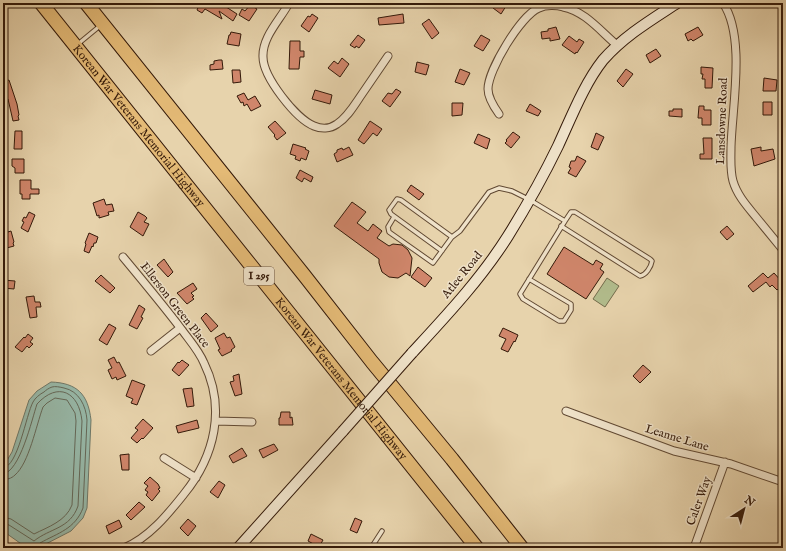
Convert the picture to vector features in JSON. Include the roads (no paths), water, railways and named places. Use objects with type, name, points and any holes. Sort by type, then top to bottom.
[{"type":"highway","name":"Korean War Veterans Memorial Highway","points":[[41,3],[478,548]]},
{"type":"highway","points":[[86,3],[522,548]]},
{"type":"main road","name":"Atlee Road","points":[[244,546],[343,431],[453,308],[492,259],[508,237],[530,200],[592,77],[604,60],[627,37],[677,3]]},
{"type":"street","points":[[289,3],[266,42],[263,52],[264,64],[273,84],[295,111],[308,124],[320,128],[326,128],[337,124],[350,111],[388,56]]},
{"type":"street","name":"Lansdowne Road","points":[[723,3],[733,24],[736,48],[731,128],[731,171],[733,180],[743,201],[783,249]]},
{"type":"street","points":[[499,114],[488,94],[488,83],[496,64],[516,30],[532,12],[539,8],[555,6],[573,10],[592,22],[618,46]]},
{"type":"street","name":"Ellerson Green Place","points":[[123,257],[197,350],[209,374],[215,399],[216,421],[212,444],[207,458],[196,478],[170,511],[158,523],[135,542],[124,548]]},
{"type":"street","points":[[151,351],[180,328]]},
{"type":"street","name":"Leanne Lane","points":[[566,411],[674,450],[725,462],[783,482]]},
{"type":"street","points":[[216,421],[252,422]]},
{"type":"street","points":[[164,458],[196,478]]},
{"type":"street","name":"Caler Way","points":[[694,548],[725,462]]},
{"type":"lane","points":[[76,46],[103,24]]},
{"type":"lane","points":[[394,217],[388,227],[389,232],[433,263],[452,237],[460,231],[489,192],[499,188],[512,191],[530,200],[565,221]]},
{"type":"lane","points":[[442,251],[394,217],[389,210],[397,200],[401,200],[452,237]]},
{"type":"lane","points":[[529,279],[571,304],[571,310],[564,321],[559,321],[523,299],[520,294],[529,279],[561,226],[571,212],[575,212],[650,259],[652,261],[651,264],[645,274],[640,276],[561,226]]},
{"type":"lane","points":[[371,548],[382,531]]},
{"type":"water","points":[[51,382],[68,385],[74,388],[80,392],[87,403],[91,420],[87,508],[83,518],[71,531],[38,548],[27,548],[3,531],[3,467],[12,452],[29,400],[37,391]]}]
